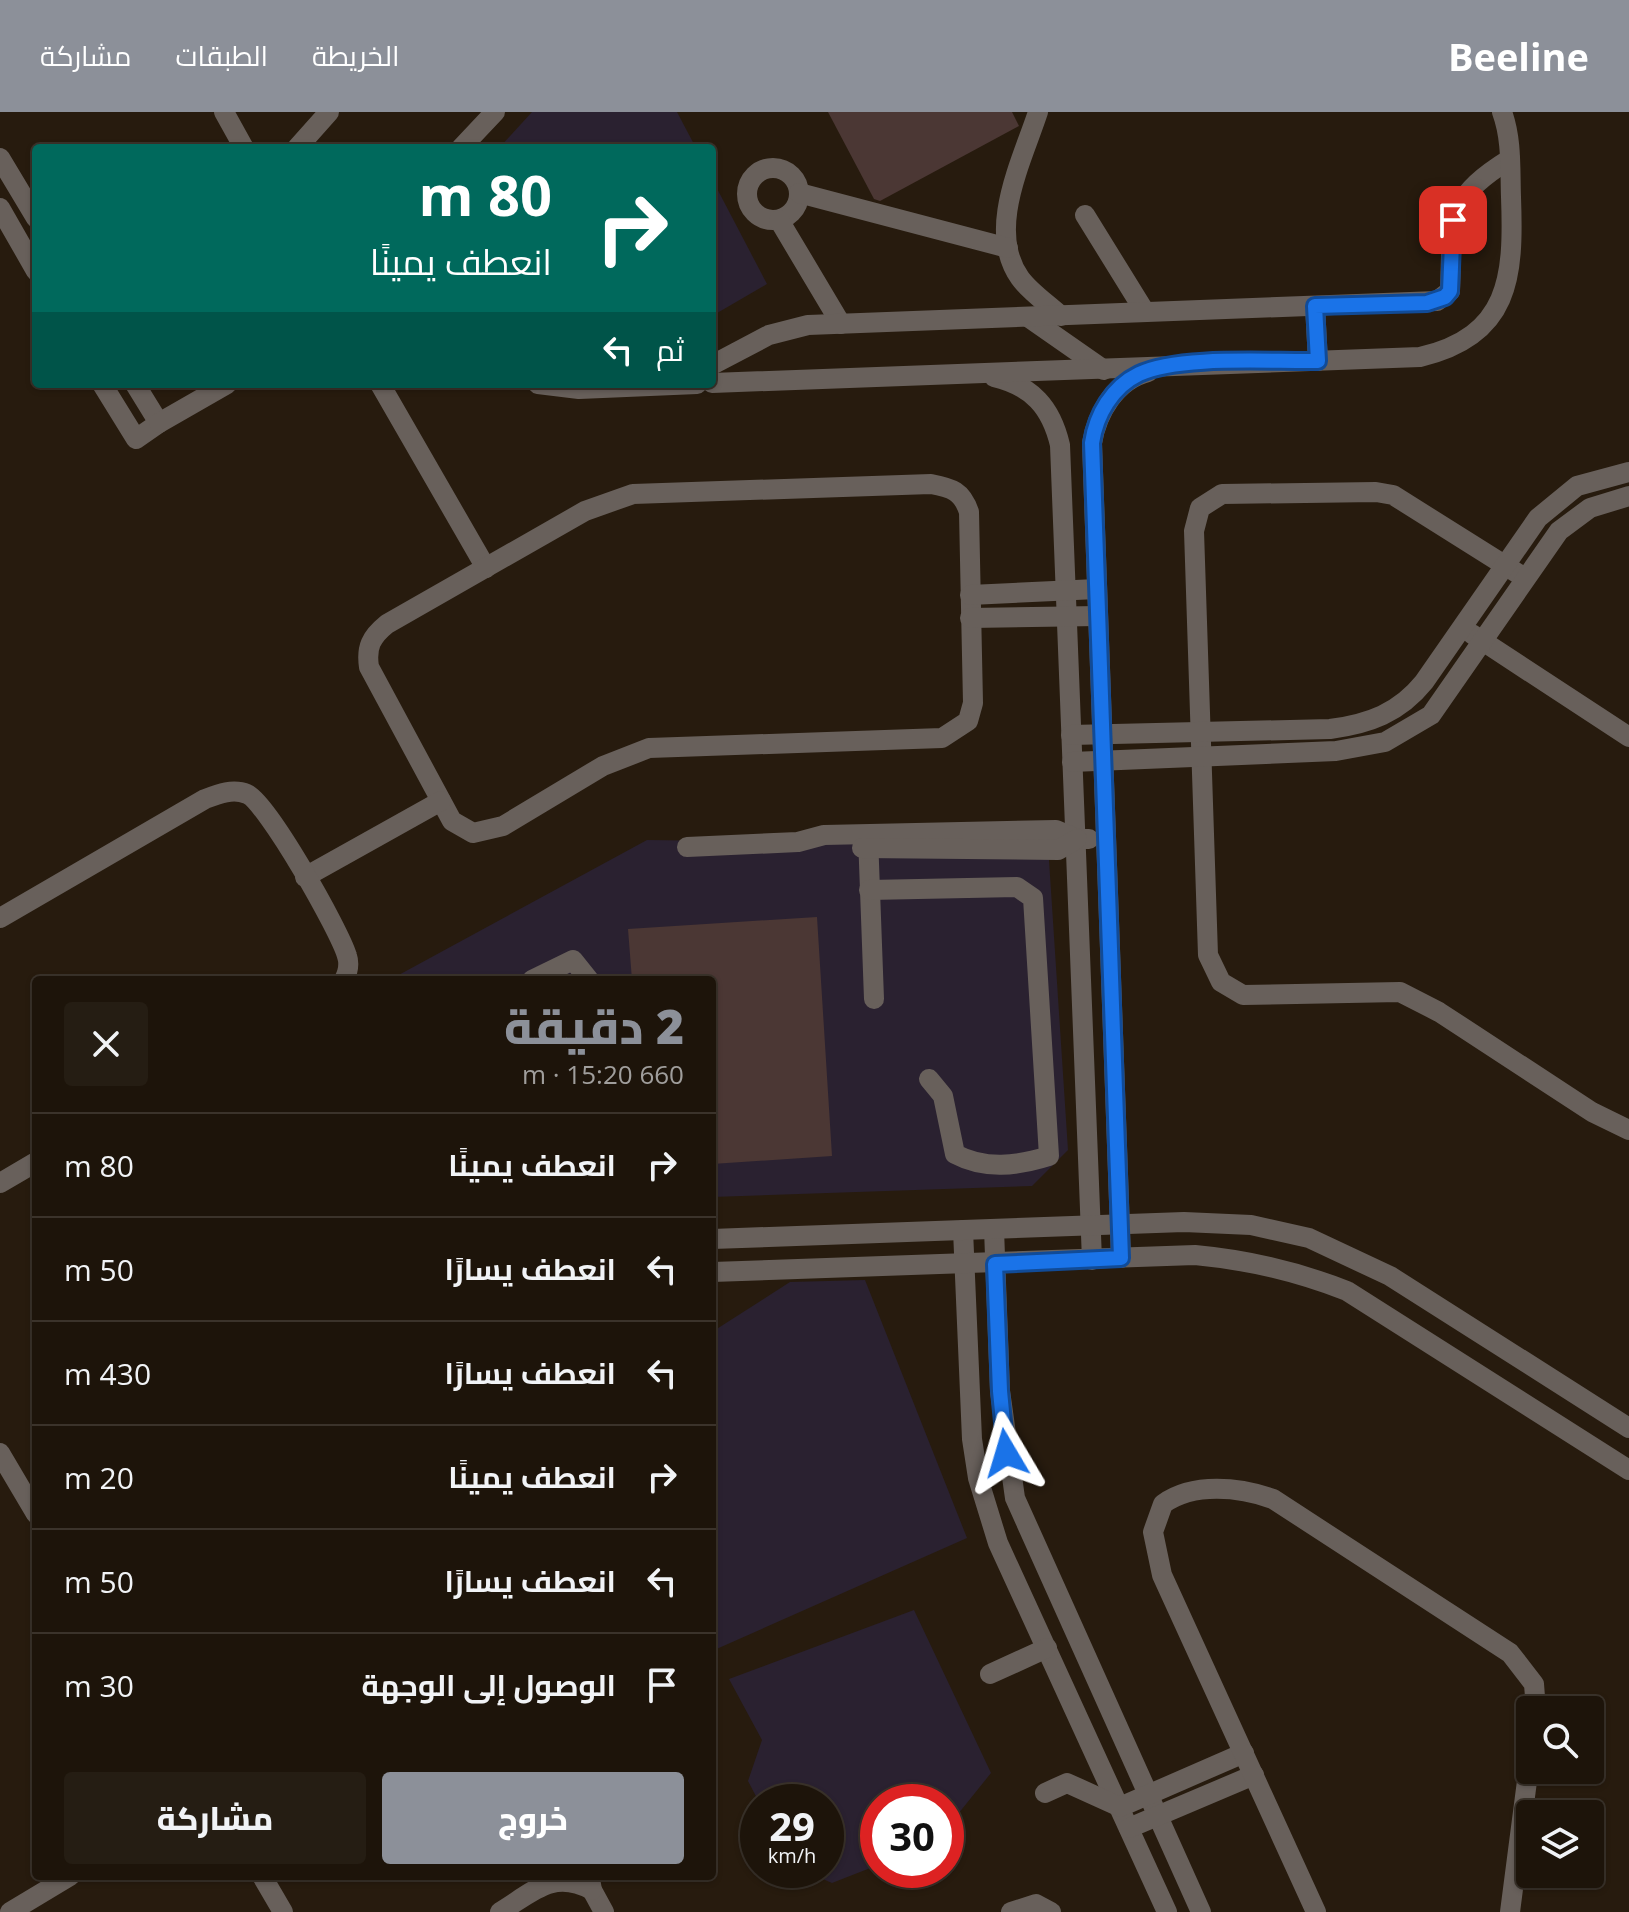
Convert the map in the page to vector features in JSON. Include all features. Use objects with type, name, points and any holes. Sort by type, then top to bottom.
[{"type":"street","points":[[224,112],[242,144]]},
{"type":"street","points":[[301,144],[329,112]]},
{"type":"street","points":[[465,144],[495,112]]},
{"type":"street","points":[[1038,112],[1006,218],[1008,248],[1020,278],[1061,316]]},
{"type":"street","points":[[716,383],[974,372],[1105,371],[1176,365],[1420,357],[1447,351],[1470,338],[1501,302],[1513,255],[1510,159],[1502,112]]},
{"type":"street","points":[[716,363],[787,329],[841,324],[1427,303],[1445,297],[1450,291],[1453,220],[1460,199],[1473,184],[1510,159]]},
{"type":"street","points":[[776,168],[792,176],[799,193],[794,210],[779,220],[761,218],[748,205],[746,196],[752,178],[758,172],[776,168]]},
{"type":"street","points":[[3,169],[32,212]]},
{"type":"street","points":[[799,193],[1008,248]]},
{"type":"street","points":[[0,208],[32,264]]},
{"type":"street","points":[[1085,215],[1145,312]]},
{"type":"street","points":[[779,220],[841,324]]},
{"type":"street","points":[[1315,306],[1318,361]]},
{"type":"street","points":[[1028,317],[1105,371]]},
{"type":"street","points":[[1121,1258],[1092,443],[1095,424],[1125,384],[1140,374],[1176,365]]},
{"type":"street","points":[[974,372],[1011,381],[1027,389],[1048,410],[1060,445],[1092,1260]]},
{"type":"street","points":[[104,388],[136,439],[220,388]]},
{"type":"street","points":[[137,388],[159,423]]},
{"type":"street","points":[[382,388],[486,568]]},
{"type":"street","points":[[571,388],[598,388]]},
{"type":"street","points":[[1071,735],[1330,729],[1372,721],[1411,699],[1538,518],[1557,500],[1601,477],[1629,472]]},
{"type":"street","points":[[931,484],[952,488],[964,497],[969,512],[970,595],[973,703],[968,721],[942,738],[649,748],[603,766],[486,833],[463,830],[452,821],[374,680],[367,657],[369,644],[387,624],[585,511],[633,494],[931,484]]},
{"type":"street","points":[[1525,578],[1393,495],[1363,492],[1222,494],[1209,499],[1195,517],[1194,531],[1208,955],[1221,982],[1243,995],[1400,992],[1439,1012],[1592,1112],[1629,1130]]},
{"type":"street","points":[[1072,762],[1336,751],[1385,742],[1431,715],[1559,531],[1599,504],[1629,496]]},
{"type":"street","points":[[970,595],[1097,589]]},
{"type":"street","points":[[970,618],[1098,616]]},
{"type":"street","points":[[1462,627],[1629,737]]},
{"type":"street","points":[[0,918],[221,793],[250,795],[264,806],[348,957],[345,976]]},
{"type":"street","points":[[305,877],[441,801]]},
{"type":"street","points":[[687,847],[798,842],[824,835],[868,841],[1056,830],[1077,839],[1106,838]]},
{"type":"street","points":[[868,841],[874,999]]},
{"type":"street","points":[[869,890],[1017,887],[1033,898],[1049,1156],[997,1166],[978,1164],[955,1154],[943,1096],[929,1079]]},
{"type":"street","points":[[540,976],[573,960],[586,976]]},
{"type":"street","points":[[0,1183],[32,1164]]},
{"type":"street","points":[[716,1239],[1120,1225],[1251,1225],[1309,1238],[1390,1276],[1629,1428]]},
{"type":"street","points":[[994,1229],[1000,1391],[1015,1498],[1201,1912]]},
{"type":"street","points":[[963,1230],[968,1391],[978,1478],[998,1543],[1167,1912]]},
{"type":"street","points":[[716,1272],[1195,1255],[1245,1260],[1298,1272],[1347,1291],[1629,1470]]},
{"type":"street","points":[[0,1453],[32,1500]]},
{"type":"street","points":[[1316,1912],[1155,1551],[1156,1516],[1163,1504],[1187,1491],[1248,1490],[1273,1499],[1510,1653],[1534,1684],[1535,1696]]},
{"type":"street","points":[[990,1674],[1047,1648]]},
{"type":"street","points":[[1045,1793],[1067,1783],[1120,1807],[1244,1753]]},
{"type":"street","points":[[1129,1828],[1254,1775]]},
{"type":"street","points":[[1510,1912],[1527,1784]]},
{"type":"street","points":[[10,1912],[63,1880]]},
{"type":"street","points":[[264,1880],[283,1912]]},
{"type":"street","points":[[500,1912],[549,1882],[574,1881],[591,1883],[604,1912]]},
{"type":"street","points":[[1011,1912],[1036,1904],[1051,1912]]},
{"type":"shaded area","points":[[532,112],[677,112],[694,144],[503,144]]},
{"type":"shaded area","points":[[716,187],[767,284],[716,314]]},
{"type":"shaded area","points":[[647,840],[1048,845],[1068,1150],[1032,1186],[716,1197],[716,976],[397,976]]},
{"type":"shaded area","points":[[865,1280],[967,1538],[716,1649],[716,1329],[790,1282]]},
{"type":"shaded area","points":[[914,1610],[991,1773],[964,1807],[964,1784],[860,1784],[860,1872],[844,1878],[844,1784],[750,1784],[762,1740],[729,1679]]},
{"type":"building","points":[[828,112],[1012,112],[1019,126],[880,201],[874,199]]},
{"type":"building","points":[[817,917],[832,1156],[716,1164],[716,976],[632,976],[628,929]]},
{"type":"route","points":[[1006,1453],[995,1264],[1121,1258],[1092,443],[1095,424],[1115,394],[1140,374],[1176,365],[1318,361],[1315,306],[1427,303],[1445,297],[1450,291],[1453,220]]}]
